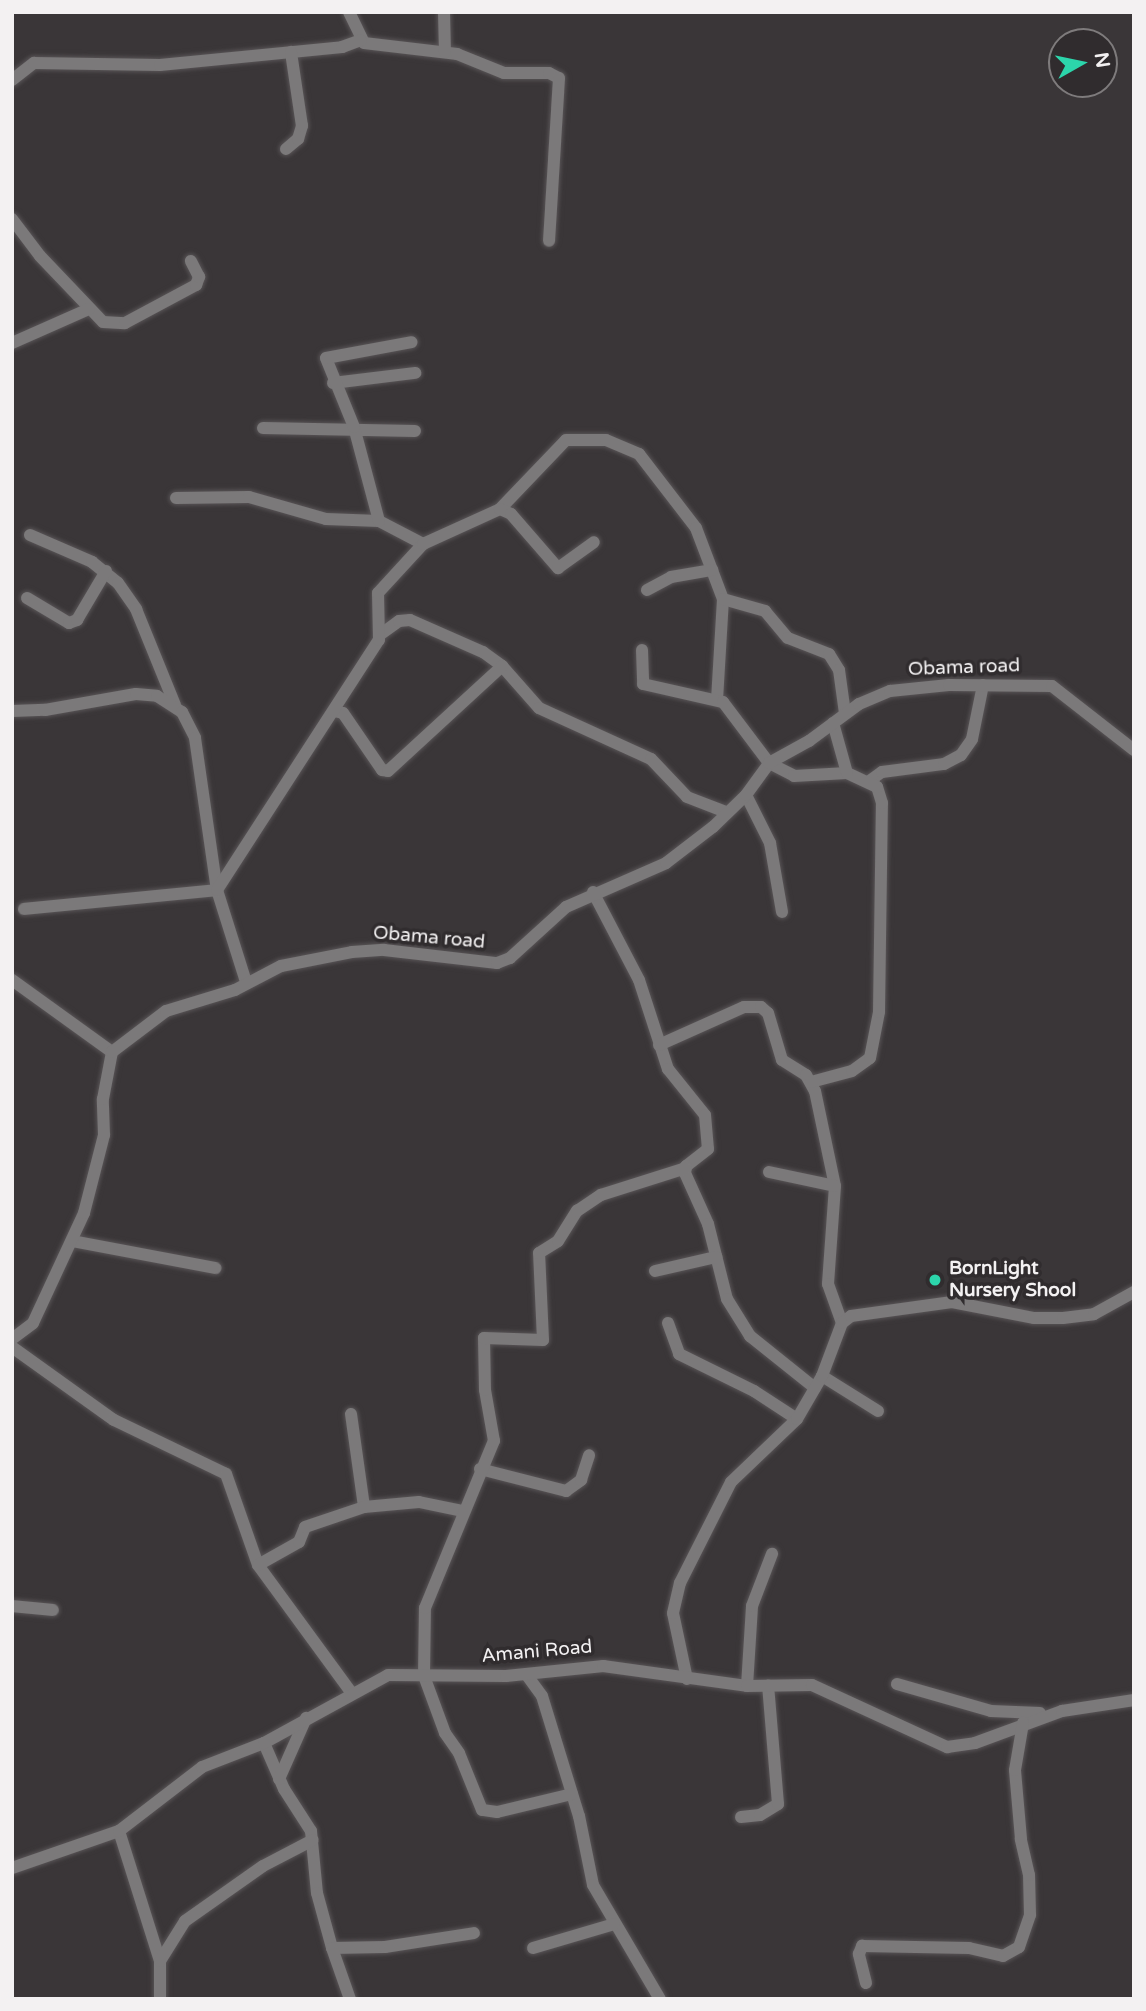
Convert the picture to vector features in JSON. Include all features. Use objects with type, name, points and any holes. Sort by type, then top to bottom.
[{"type":"street","points":[[349,12],[361,40],[376,46],[445,52],[504,73],[549,73],[559,78],[549,241]]},
{"type":"street","points":[[444,12],[445,52]]},
{"type":"street","points":[[12,80],[23,67],[41,62],[138,67],[353,45],[361,40]]},
{"type":"street","points":[[286,149],[298,139],[302,126],[291,52]]},
{"type":"street","points":[[12,219],[103,322],[125,323],[196,285],[199,277],[191,261]]},
{"type":"street","points":[[12,343],[89,309]]},
{"type":"street","points":[[379,521],[354,427],[333,383],[327,356],[412,342]]},
{"type":"street","points":[[333,383],[415,373]]},
{"type":"street","points":[[263,428],[354,427],[415,431]]},
{"type":"street","points":[[381,634],[378,593],[423,544],[500,509],[566,440],[617,443],[643,458],[696,528],[723,599],[718,699]]},
{"type":"street","points":[[176,498],[234,495],[326,519],[379,521],[423,544]]},
{"type":"street","points":[[500,509],[511,514],[558,568],[594,542]]},
{"type":"street","points":[[30,535],[106,571],[136,610],[175,705],[195,738],[218,890],[246,982]]},
{"type":"street","points":[[647,590],[671,577],[712,570]]},
{"type":"street","points":[[27,598],[69,623],[83,615],[106,571]]},
{"type":"street","points":[[723,599],[765,611],[788,638],[829,654],[839,670],[845,713]]},
{"type":"street","points":[[218,890],[381,634],[400,621],[410,620],[483,652],[502,666],[540,708],[657,763],[687,797],[726,812]]},
{"type":"street","points":[[642,650],[643,684],[718,699],[735,715],[769,763],[794,776],[846,773],[879,789],[882,803],[877,1038],[870,1058],[860,1066],[811,1082]]},
{"type":"street","points":[[334,711],[343,713],[382,770],[388,771],[502,666]]},
{"type":"street","points":[[868,782],[887,770],[944,764],[961,755],[972,739],[983,685]]},
{"type":"street","name":"Obama road","points":[[112,1052],[166,1011],[235,990],[281,965],[352,952],[399,951],[497,963],[510,958],[566,907],[593,892],[666,863],[746,794],[769,763],[845,713],[890,691],[983,685],[1052,686],[1134,750]]},
{"type":"street","points":[[12,711],[45,710],[136,694],[157,696],[175,705]]},
{"type":"street","points":[[833,723],[846,773]]},
{"type":"street","points":[[746,794],[770,842],[782,912]]},
{"type":"street","points":[[24,909],[218,890]]},
{"type":"street","points":[[572,1794],[497,1812],[482,1810],[459,1753],[445,1733],[424,1676],[425,1608],[462,1511],[495,1436],[485,1390],[484,1338],[544,1339],[538,1253],[558,1241],[577,1211],[601,1195],[686,1168],[706,1153],[706,1119],[668,1069],[639,980],[593,892]]},
{"type":"street","points":[[12,980],[112,1052],[105,1075],[103,1143],[72,1241],[33,1323],[12,1339]]},
{"type":"street","points":[[659,1045],[734,1011],[761,1007],[772,1019],[782,1060],[811,1082],[835,1185],[828,1284],[842,1323]]},
{"type":"street","points":[[686,1168],[689,1189],[708,1224],[727,1298],[741,1325],[771,1356],[815,1388]]},
{"type":"street","points":[[769,1172],[835,1185]]},
{"type":"street","points":[[72,1241],[215,1268]]},
{"type":"street","points":[[655,1271],[716,1257]]},
{"type":"street","points":[[687,1679],[674,1613],[680,1583],[731,1482],[797,1419],[822,1376],[842,1323],[861,1311],[952,1301],[1034,1318],[1079,1316],[1110,1307],[1134,1292]]},
{"type":"street","points":[[668,1323],[679,1354],[754,1391],[797,1419]]},
{"type":"street","points":[[12,1347],[114,1420],[226,1474],[258,1565],[351,1692]]},
{"type":"street","points":[[822,1376],[878,1411]]},
{"type":"street","points":[[351,1414],[365,1507]]},
{"type":"street","points":[[480,1469],[566,1491],[581,1480],[589,1455]]},
{"type":"street","points":[[258,1565],[299,1542],[305,1527],[365,1507],[419,1502],[462,1511]]},
{"type":"street","points":[[747,1686],[752,1606],[772,1554]]},
{"type":"street","points":[[12,1606],[53,1610]]},
{"type":"street","name":"Amani Road","points":[[12,1868],[119,1831],[202,1767],[264,1743],[351,1692],[388,1675],[526,1674],[603,1665],[747,1686],[798,1683],[825,1689],[947,1747],[975,1743],[1054,1713],[1134,1700]]},
{"type":"street","points":[[526,1674],[542,1696],[572,1794],[593,1885],[660,1999]]},
{"type":"street","points":[[897,1684],[1003,1713],[1054,1713]]},
{"type":"street","points":[[741,1817],[760,1815],[778,1804],[768,1685]]},
{"type":"street","points":[[279,1779],[306,1718]]},
{"type":"street","points":[[866,1983],[859,1954],[862,1946],[969,1948],[1003,1956],[1019,1947],[1030,1915],[1029,1869],[1021,1839],[1015,1770],[1023,1723]]},
{"type":"street","points":[[264,1743],[279,1779],[306,1819],[313,1840],[317,1893],[350,1999]]},
{"type":"street","points":[[119,1831],[160,1961],[160,1999]]},
{"type":"street","points":[[160,1961],[185,1921],[263,1866],[313,1840]]},
{"type":"street","points":[[533,1948],[614,1924]]},
{"type":"street","points":[[332,1948],[385,1947],[474,1933]]},
{"type":"place","name":"BornLight Nursery Shool","points":[[935,1280]]}]
